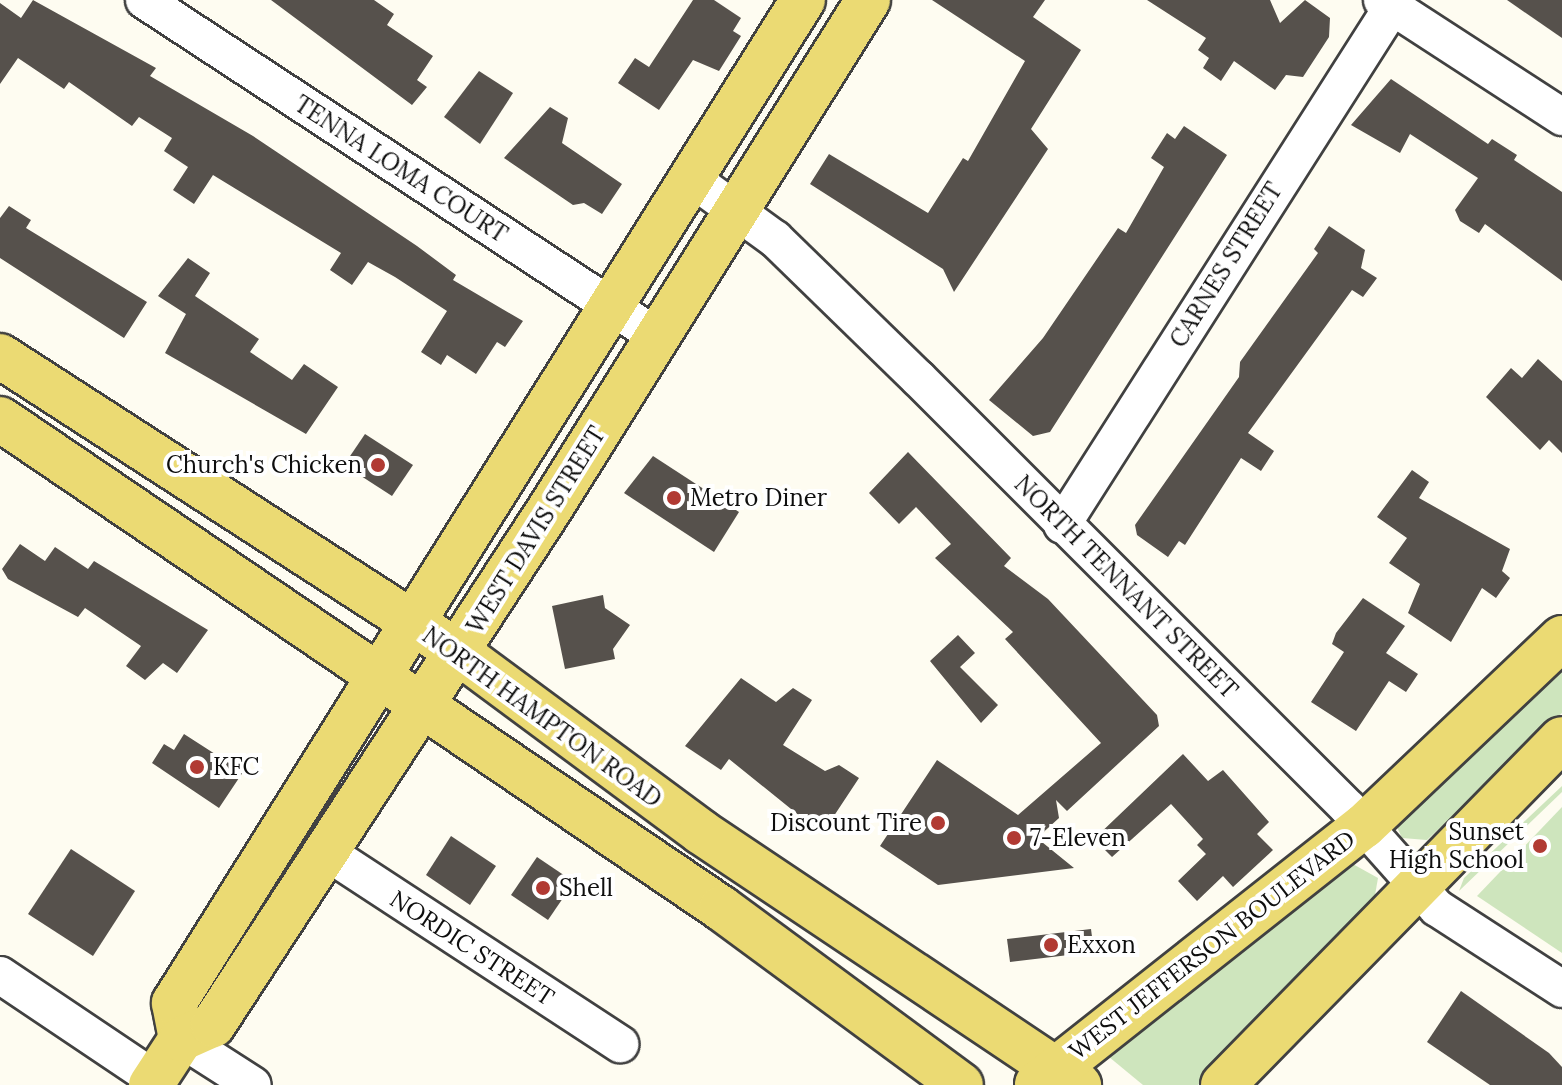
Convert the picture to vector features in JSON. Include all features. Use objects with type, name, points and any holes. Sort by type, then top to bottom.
[{"type":"main road","points":[[181,1039],[174,1003],[803,0]]},
{"type":"main road","name":"WEST DAVIS STREET","points":[[153,1082],[181,1039],[213,1025],[458,652],[737,209],[856,4]]},
{"type":"main road","name":"NORTH HAMPTON ROAD","points":[[0,356],[458,652],[701,832],[1057,1079]]},
{"type":"main road","points":[[0,419],[424,703],[961,1085]]},
{"type":"main road","name":"WEST JEFFERSON BOULEVARD","points":[[1057,1079],[1364,826],[1562,638]]},
{"type":"main road","points":[[1223,1085],[1412,884],[1562,739]]},
{"type":"street","name":"TENNA LOMA COURT","points":[[144,0],[658,337]]},
{"type":"street","points":[[1387,3],[1562,117]]},
{"type":"street","name":"CARNES STREET","points":[[1062,525],[1387,3]]},
{"type":"street","name":"NORTH TENNANT STREET","points":[[692,179],[737,209],[1062,525],[1364,826],[1412,884],[1562,989]]},
{"type":"street","name":"NORDIC STREET","points":[[325,851],[620,1044]]},
{"type":"street","points":[[0,975],[153,1082]]},
{"type":"street","points":[[181,1039],[253,1085]]},
{"type":"green space","points":[[1562,662],[1562,713],[1427,840],[1402,838],[1397,827],[1404,813]]},
{"type":"green space","points":[[1562,786],[1562,792],[1459,891],[1464,878]]},
{"type":"green space","name":"Sunset High School","points":[[1562,807],[1562,953],[1477,896]]},
{"type":"green space","points":[[1351,863],[1378,878],[1375,895],[1198,1085],[1143,1085],[1103,1052]]},
{"type":"building","points":[[33,0],[156,68],[150,76],[253,136],[417,246],[456,275],[453,280],[523,321],[505,347],[497,342],[476,374],[447,355],[441,365],[421,352],[447,311],[395,277],[368,262],[352,285],[330,270],[341,253],[213,175],[194,204],[173,190],[188,167],[164,151],[172,138],[139,117],[132,126],[69,82],[64,89],[18,58],[0,84],[0,3],[21,18]]},
{"type":"building","points":[[271,0],[374,0],[394,14],[387,25],[433,56],[417,80],[427,87],[412,105]]},
{"type":"building","points":[[693,0],[714,0],[741,18],[733,31],[741,36],[719,71],[693,60],[659,110],[618,83],[635,58],[649,67]]},
{"type":"building","points":[[932,0],[1045,0],[1033,17],[1081,50],[1031,129],[1048,149],[954,292],[943,269],[810,184],[829,154],[928,213],[963,158],[968,161],[1025,61]]},
{"type":"building","points":[[1147,0],[1270,0],[1280,23],[1305,0],[1330,18],[1329,37],[1303,77],[1286,75],[1275,90],[1234,61],[1221,81],[1203,68],[1209,58],[1198,50],[1206,38]]},
{"type":"building","points":[[1507,0],[1562,0],[1562,38]]},
{"type":"building","points":[[479,71],[513,93],[480,144],[444,117]]},
{"type":"building","points":[[1391,79],[1488,144],[1492,139],[1517,155],[1514,160],[1562,192],[1562,281],[1485,224],[1479,233],[1460,221],[1455,210],[1478,178],[1410,134],[1400,153],[1351,125]]},
{"type":"building","points":[[550,107],[568,118],[562,143],[622,184],[602,214],[584,203],[573,205],[504,158]]},
{"type":"building","points":[[1184,126],[1227,155],[1050,432],[1033,436],[989,400],[1043,338],[1118,228],[1126,233],[1164,167],[1151,158],[1167,133],[1175,139]]},
{"type":"building","points":[[9,206],[31,220],[26,228],[147,302],[124,338],[0,258],[0,218]]},
{"type":"building","points":[[1329,226],[1365,250],[1361,268],[1377,278],[1363,297],[1352,290],[1248,433],[1274,451],[1261,471],[1241,458],[1185,545],[1179,541],[1168,557],[1137,535],[1135,525],[1239,377],[1240,362],[1318,253],[1314,249]]},
{"type":"building","points":[[188,258],[210,273],[195,296],[259,339],[250,352],[292,380],[304,364],[338,387],[306,434],[165,353],[186,314],[158,296]]},
{"type":"building","points":[[1538,359],[1562,381],[1562,453],[1549,440],[1540,450],[1486,397],[1511,368],[1522,378]]},
{"type":"building","name":"Church's Chicken","points":[[365,434],[413,465],[392,496],[344,465]]},
{"type":"building","points":[[908,452],[1011,558],[1004,566],[1048,599],[1157,715],[1159,726],[1067,811],[1056,800],[1059,818],[1037,838],[1074,868],[938,885],[880,846],[937,760],[1018,815],[1101,743],[1005,639],[1013,632],[935,558],[951,544],[916,507],[899,524],[869,493]]},
{"type":"building","name":"Metro Diner","points":[[653,456],[739,512],[714,552],[624,493]]},
{"type":"building","points":[[1412,470],[1429,482],[1419,498],[1510,549],[1502,571],[1510,578],[1496,598],[1482,588],[1451,642],[1408,613],[1420,584],[1389,563],[1407,538],[1377,517]]},
{"type":"building","points":[[20,544],[45,561],[55,547],[88,569],[94,561],[208,630],[177,673],[163,663],[145,680],[126,666],[141,646],[85,608],[78,617],[8,579],[2,569]]},
{"type":"building","points":[[603,595],[605,608],[630,625],[613,649],[615,659],[565,669],[552,606]]},
{"type":"building","points":[[1363,598],[1405,626],[1386,653],[1418,674],[1406,692],[1389,681],[1356,731],[1311,702],[1344,652],[1332,644],[1336,633]]},
{"type":"building","points":[[958,635],[975,653],[960,667],[998,705],[981,723],[930,661]]},
{"type":"building","points":[[741,678],[776,702],[793,688],[812,700],[783,745],[825,771],[839,765],[859,778],[822,834],[729,759],[721,770],[685,746]]},
{"type":"building","name":"KFC","points":[[184,734],[243,772],[219,808],[152,763],[164,744],[174,750]]},
{"type":"building","points":[[1183,754],[1208,781],[1223,770],[1269,822],[1257,834],[1273,850],[1233,887],[1223,876],[1197,901],[1178,881],[1206,854],[1197,845],[1203,839],[1171,804],[1112,857],[1094,839]]},
{"type":"building","points":[[451,836],[496,866],[470,905],[426,875]]},
{"type":"building","points":[[71,849],[135,891],[93,956],[28,914]]},
{"type":"building","name":"Shell","points":[[537,857],[574,882],[548,920],[511,895]]},
{"type":"building","name":"Exxon","points":[[1091,929],[1094,952],[1010,962],[1007,939]]},
{"type":"building","points":[[1461,991],[1549,1053],[1562,1067],[1562,1085],[1490,1085],[1427,1042]]},
{"type":"place","name":"Church's Chicken","points":[[378,465]]},
{"type":"place","name":"Metro Diner","points":[[674,498]]},
{"type":"place","name":"KFC","points":[[197,767]]},
{"type":"place","name":"Discount Tire","points":[[938,823]]},
{"type":"place","name":"7-Eleven","points":[[1014,838]]},
{"type":"place","name":"Sunset High School","points":[[1540,846]]},
{"type":"place","name":"Shell","points":[[543,888]]},
{"type":"place","name":"Exxon","points":[[1051,945]]}]
